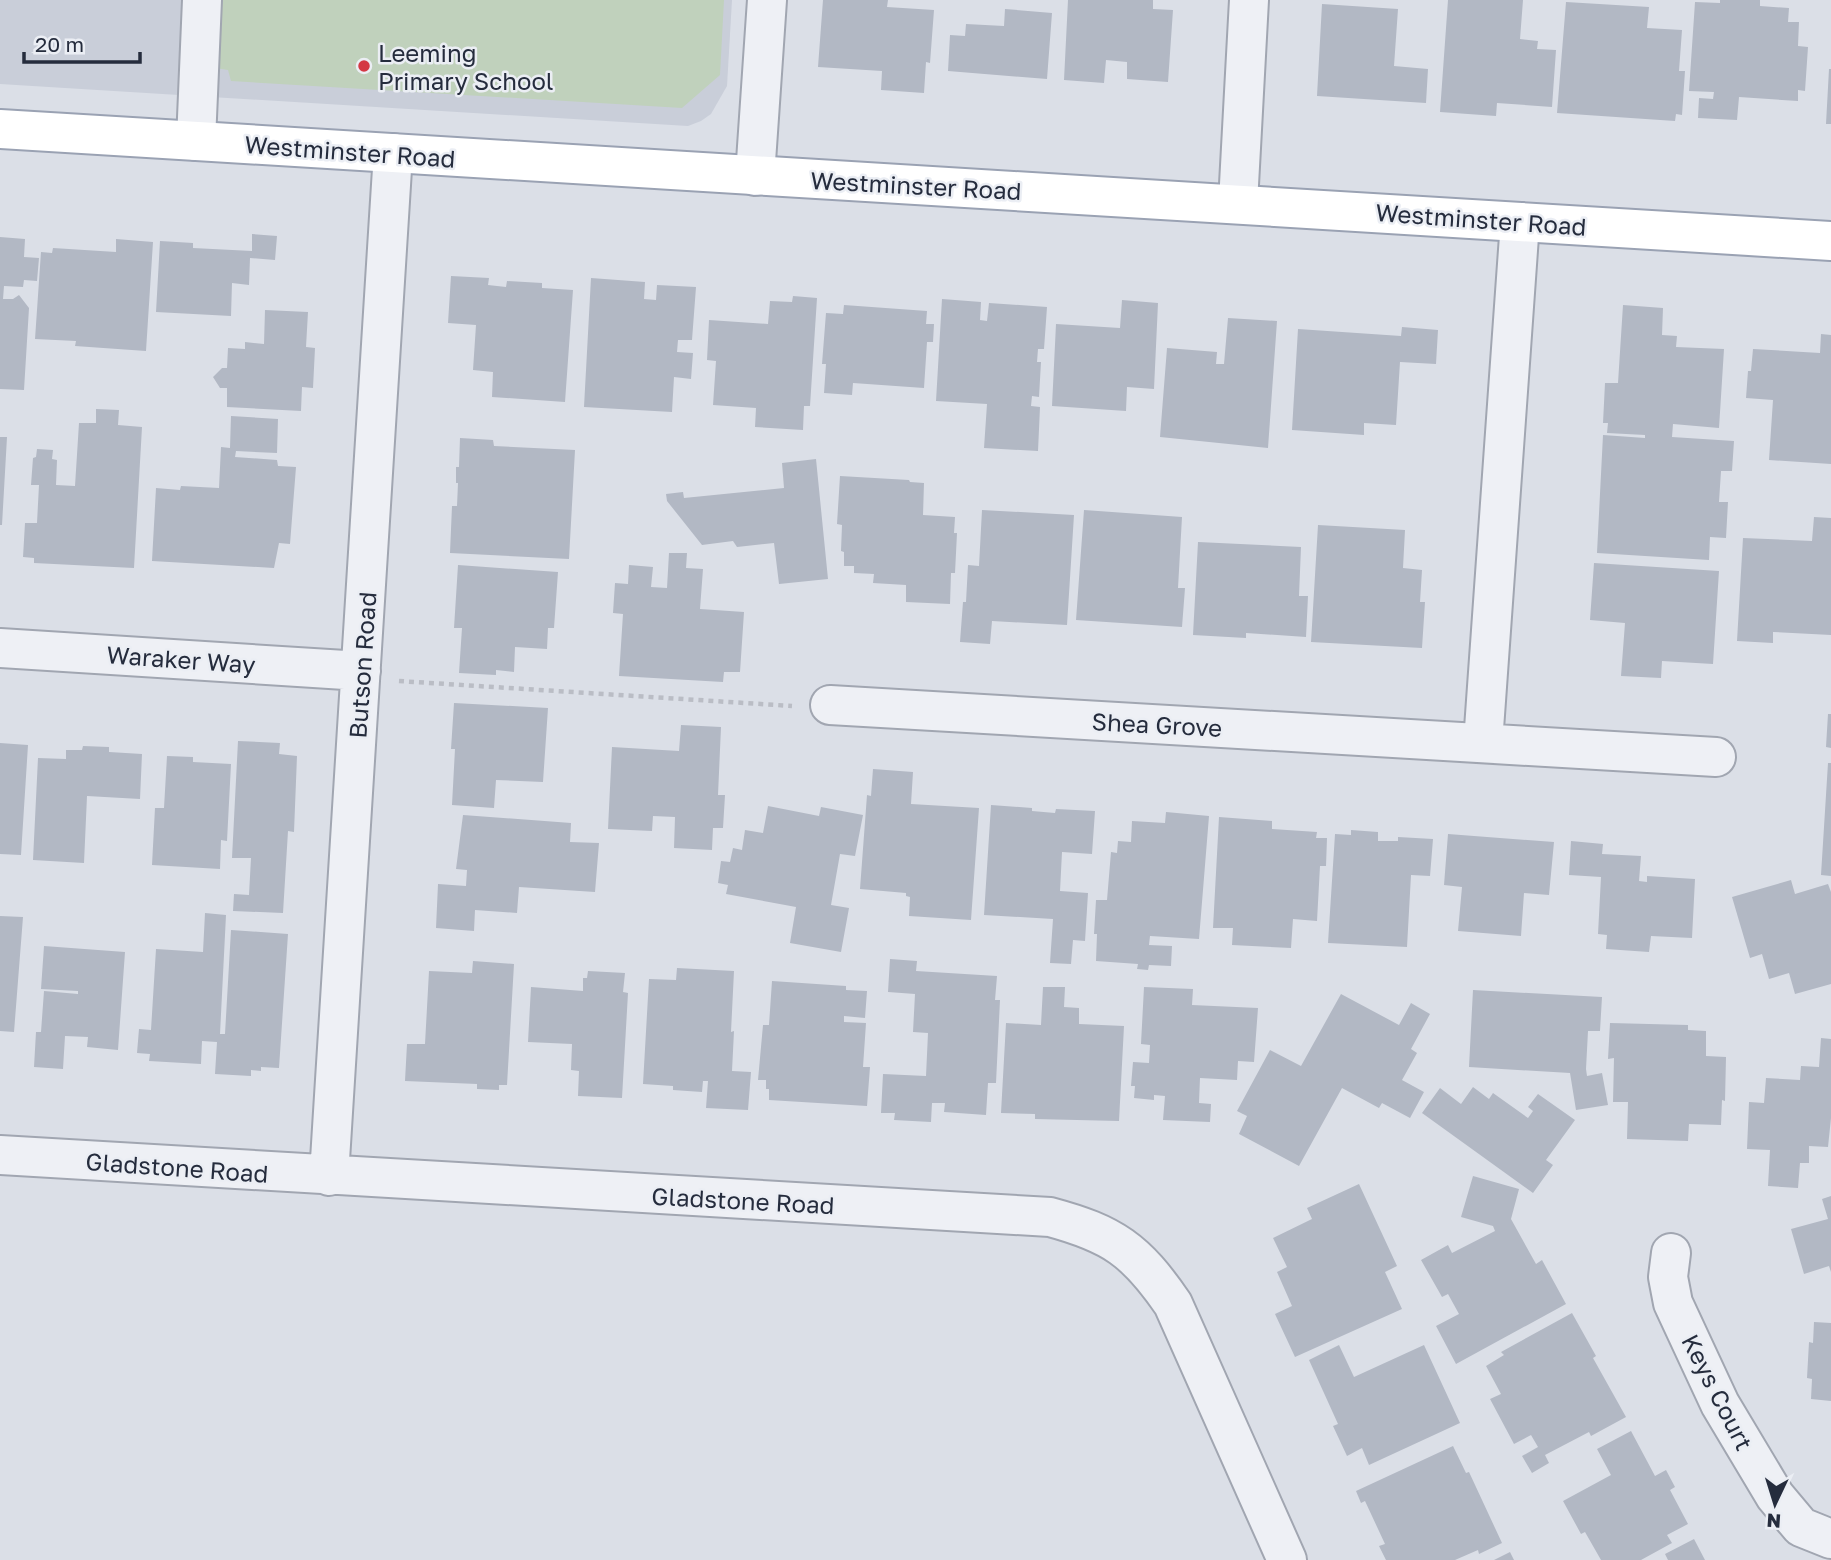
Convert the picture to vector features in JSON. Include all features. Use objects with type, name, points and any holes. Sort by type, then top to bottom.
[{"type":"main road","name":"Westminster Road","points":[[0,129],[1831,241]]},
{"type":"street","points":[[196,141],[202,0]]},
{"type":"street","points":[[755,176],[767,0]]},
{"type":"street","points":[[1238,203],[1249,0]]},
{"type":"street","name":"Butson Road","points":[[329,1176],[393,153]]},
{"type":"street","points":[[1483,743],[1520,222]]},
{"type":"street","name":"Waraker Way","points":[[0,648],[361,671]]},
{"type":"street","name":"Shea Grove","points":[[830,705],[1716,757]]},
{"type":"street","name":"Gladstone Road","points":[[0,1155],[1050,1217],[1086,1227],[1121,1244],[1138,1259],[1152,1273],[1173,1304],[1287,1560]]},
{"type":"street","name":"Keys Court","points":[[1671,1253],[1668,1278],[1673,1303],[1720,1404],[1774,1496],[1801,1527],[1831,1539]]},
{"type":"path","points":[[361,671],[394,681],[782,706]]},
{"type":"shaded area","name":"Leeming Primary School","points":[[0,0],[732,0],[727,86],[711,114],[688,126],[0,84]]},
{"type":"green space","name":"Leeming Primary School","points":[[219,0],[724,0],[720,75],[682,108],[231,81],[228,70],[215,68]]},
{"type":"building","points":[[823,0],[888,0],[887,7],[934,10],[930,63],[926,62],[924,93],[881,90],[882,71],[818,67]]},
{"type":"building","points":[[1068,0],[1153,0],[1153,9],[1173,10],[1168,82],[1127,79],[1127,62],[1106,60],[1104,83],[1064,80]]},
{"type":"building","points":[[1448,0],[1523,0],[1520,39],[1538,41],[1537,49],[1556,50],[1552,107],[1497,103],[1496,116],[1440,112]]},
{"type":"building","points":[[1720,0],[1760,0],[1760,6],[1789,8],[1788,22],[1799,22],[1798,46],[1808,47],[1805,91],[1798,90],[1798,101],[1739,97],[1737,120],[1698,118],[1699,98],[1713,99],[1714,92],[1689,91],[1695,2],[1720,3]]},
{"type":"building","points":[[1566,2],[1649,7],[1647,28],[1682,30],[1679,71],[1685,71],[1682,115],[1676,114],[1675,121],[1557,113]]},
{"type":"building","points":[[1322,4],[1398,9],[1394,66],[1428,69],[1426,103],[1317,96]]},
{"type":"building","points":[[1005,9],[1052,13],[1047,79],[948,71],[950,35],[965,36],[966,24],[1004,26]]},
{"type":"building","points":[[1829,69],[1831,124],[1826,124]]},
{"type":"building","points":[[252,234],[277,236],[275,260],[250,258],[249,285],[232,283],[231,316],[156,312],[160,241],[193,243],[193,248],[252,251]]},
{"type":"building","points":[[0,237],[25,239],[24,257],[39,258],[37,281],[24,280],[23,287],[4,286],[3,299],[13,299],[19,295],[29,308],[24,390],[0,389]]},
{"type":"building","points":[[116,239],[153,242],[146,351],[75,346],[76,341],[35,339],[41,252],[52,253],[53,248],[116,252]]},
{"type":"building","points":[[451,276],[489,278],[488,285],[506,287],[507,281],[542,283],[542,288],[573,290],[565,402],[492,397],[493,372],[473,370],[476,325],[448,323]]},
{"type":"building","points":[[591,278],[645,282],[644,299],[656,300],[657,285],[696,287],[692,340],[678,340],[677,352],[693,353],[691,379],[674,377],[672,412],[584,407]]},
{"type":"building","points":[[793,296],[817,298],[810,406],[804,406],[803,430],[755,427],[756,408],[713,405],[716,361],[707,360],[709,320],[768,324],[770,301],[792,302]]},
{"type":"building","points":[[942,299],[981,302],[980,320],[987,321],[989,303],[1047,307],[1044,349],[1038,349],[1037,362],[1041,362],[1039,397],[1032,396],[1031,406],[1040,407],[1038,451],[984,448],[987,404],[936,401]]},
{"type":"building","points":[[1122,300],[1158,303],[1154,389],[1127,387],[1126,411],[1052,406],[1056,324],[1120,328]]},
{"type":"building","points":[[844,305],[927,311],[926,324],[934,324],[933,342],[927,342],[924,388],[853,383],[852,395],[824,393],[826,364],[822,364],[826,313],[843,314]]},
{"type":"building","points":[[1623,305],[1663,308],[1662,335],[1677,336],[1676,347],[1724,349],[1719,428],[1673,424],[1672,437],[1734,441],[1732,471],[1721,471],[1719,502],[1728,502],[1726,538],[1710,537],[1709,560],[1597,553],[1603,435],[1645,438],[1645,435],[1607,433],[1608,423],[1603,423],[1605,383],[1618,383]]},
{"type":"building","points":[[265,310],[308,312],[306,347],[315,348],[313,388],[302,387],[301,411],[227,407],[227,388],[220,388],[213,377],[222,368],[227,368],[228,348],[245,349],[245,342],[264,344]]},
{"type":"building","points":[[1228,318],[1277,321],[1268,448],[1160,437],[1167,348],[1217,352],[1216,364],[1224,364]]},
{"type":"building","points":[[1402,327],[1438,330],[1436,364],[1400,362],[1396,425],[1364,423],[1364,435],[1292,430],[1298,329],[1401,336]]},
{"type":"building","points":[[1821,334],[1831,335],[1831,464],[1769,460],[1773,400],[1746,398],[1753,349],[1820,353]]},
{"type":"building","points":[[96,409],[119,410],[118,425],[142,427],[134,568],[34,563],[34,558],[23,557],[25,523],[37,523],[39,485],[31,485],[33,458],[36,457],[37,449],[53,450],[52,459],[57,460],[56,485],[75,486],[79,423],[96,423]]},
{"type":"building","points":[[231,416],[278,419],[277,453],[236,451],[235,457],[277,460],[278,466],[296,467],[290,544],[279,543],[274,568],[152,561],[156,488],[219,488],[221,447],[230,448]]},
{"type":"building","points":[[0,437],[7,437],[2,525],[0,525]]},
{"type":"building","points":[[460,438],[493,440],[494,446],[575,450],[569,559],[450,553],[452,506],[457,506],[456,467],[459,467]]},
{"type":"building","points":[[816,459],[828,579],[779,584],[774,543],[737,547],[733,541],[702,545],[667,501],[666,494],[683,492],[684,498],[784,488],[782,463]]},
{"type":"building","points":[[840,476],[924,483],[923,515],[955,517],[955,573],[951,573],[950,604],[906,602],[906,585],[873,583],[874,574],[854,573],[854,566],[844,566],[844,552],[841,551],[842,525],[837,524]]},
{"type":"building","points":[[982,510],[1074,515],[1067,625],[992,621],[990,644],[960,642],[968,565],[979,566]]},
{"type":"building","points":[[1084,510],[1182,517],[1178,588],[1185,588],[1182,627],[1076,620]]},
{"type":"building","points":[[1814,517],[1831,518],[1831,635],[1773,632],[1773,643],[1737,641],[1743,538],[1812,541]]},
{"type":"building","points":[[1318,525],[1405,530],[1403,568],[1422,570],[1420,602],[1425,602],[1422,648],[1311,642]]},
{"type":"building","points":[[1198,542],[1301,547],[1299,596],[1308,596],[1306,637],[1246,633],[1246,638],[1193,635]]},
{"type":"building","points":[[669,553],[687,553],[686,568],[703,569],[700,609],[744,612],[740,672],[724,672],[723,682],[619,676],[623,614],[613,613],[615,583],[628,584],[629,565],[653,567],[651,587],[667,588]]},
{"type":"building","points":[[1594,563],[1719,571],[1713,664],[1662,661],[1661,678],[1621,676],[1625,623],[1590,620]]},
{"type":"building","points":[[458,565],[558,572],[554,628],[548,628],[547,649],[515,647],[514,672],[496,670],[496,675],[459,673],[462,628],[454,628]]},
{"type":"building","points":[[454,703],[548,708],[543,782],[496,780],[494,808],[452,805]]},
{"type":"building","points":[[1828,714],[1831,714],[1831,748],[1826,747]]},
{"type":"building","points":[[681,725],[721,727],[718,795],[725,795],[723,828],[713,828],[712,850],[674,848],[675,817],[653,816],[652,831],[608,829],[612,747],[679,751]]},
{"type":"building","points":[[238,741],[280,743],[279,754],[297,756],[294,832],[288,831],[283,913],[233,911],[234,894],[249,895],[251,858],[232,858]]},
{"type":"building","points":[[0,743],[28,745],[21,855],[0,854]]},
{"type":"building","points":[[83,746],[109,747],[109,752],[142,754],[140,799],[87,796],[84,863],[33,860],[38,758],[66,759],[66,750],[82,750]]},
{"type":"building","points":[[167,756],[193,757],[193,762],[231,764],[227,841],[221,840],[220,869],[152,865],[155,808],[164,808]]},
{"type":"building","points":[[1828,763],[1831,763],[1831,876],[1821,875]]},
{"type":"building","points":[[873,769],[913,772],[911,804],[979,808],[971,920],[909,916],[910,897],[906,896],[906,893],[860,889],[867,795],[871,796]]},
{"type":"building","points":[[991,805],[1032,808],[1032,811],[1055,813],[1056,809],[1095,811],[1092,854],[1062,852],[1060,891],[1088,893],[1085,941],[1073,940],[1071,964],[1050,963],[1053,919],[984,915]]},
{"type":"building","points":[[768,806],[819,816],[821,807],[863,815],[855,856],[840,854],[831,905],[849,908],[841,952],[790,943],[796,907],[726,894],[728,885],[718,883],[721,861],[730,862],[733,848],[742,850],[745,830],[763,833]]},
{"type":"building","points":[[1166,812],[1209,816],[1199,939],[1150,936],[1149,945],[1172,946],[1171,966],[1149,965],[1148,970],[1137,969],[1138,964],[1096,961],[1096,900],[1107,900],[1111,852],[1117,853],[1118,841],[1131,842],[1132,821],[1165,823]]},
{"type":"building","points":[[463,815],[571,823],[570,842],[599,843],[595,892],[519,887],[517,913],[475,910],[474,931],[436,928],[438,884],[466,886],[467,870],[456,869]]},
{"type":"building","points":[[1219,817],[1272,821],[1272,829],[1317,832],[1316,838],[1327,838],[1326,866],[1320,866],[1317,921],[1293,919],[1291,948],[1232,945],[1233,928],[1213,928]]},
{"type":"building","points":[[1351,830],[1378,832],[1378,841],[1398,841],[1398,837],[1433,839],[1430,876],[1411,875],[1407,947],[1328,943],[1335,834],[1351,835]]},
{"type":"building","points":[[1448,834],[1554,842],[1549,895],[1524,893],[1521,936],[1458,931],[1462,887],[1444,885]]},
{"type":"building","points":[[1571,841],[1603,844],[1602,854],[1641,856],[1639,881],[1647,882],[1647,876],[1695,879],[1692,938],[1651,936],[1649,952],[1606,949],[1607,935],[1598,934],[1601,877],[1569,875]]},
{"type":"building","points":[[1791,880],[1795,894],[1828,884],[1831,892],[1831,984],[1795,994],[1789,973],[1769,979],[1762,954],[1750,958],[1732,897]]},
{"type":"building","points":[[205,913],[226,915],[220,1034],[225,1034],[231,930],[288,934],[279,1068],[261,1067],[261,1071],[251,1070],[251,1076],[215,1074],[217,1042],[202,1041],[201,1064],[149,1061],[150,1054],[137,1053],[139,1029],[151,1030],[156,949],[203,952]]},
{"type":"building","points":[[0,916],[23,917],[14,1032],[0,1031]]},
{"type":"building","points":[[44,946],[125,952],[118,1050],[87,1047],[88,1037],[65,1036],[63,1069],[34,1067],[36,1032],[41,1032],[44,991],[78,994],[78,991],[41,989]]},
{"type":"building","points":[[890,959],[917,961],[916,971],[997,976],[995,1000],[1000,1000],[996,1083],[988,1083],[986,1115],[944,1112],[945,1103],[932,1103],[931,1122],[894,1120],[895,1113],[881,1113],[883,1074],[926,1076],[928,1033],[913,1032],[915,994],[888,992]]},
{"type":"building","points":[[473,961],[514,964],[507,1085],[499,1085],[499,1090],[477,1089],[477,1084],[405,1081],[407,1044],[425,1044],[429,971],[472,973]]},
{"type":"building","points":[[677,968],[734,971],[732,1071],[751,1072],[748,1110],[706,1108],[708,1081],[703,1081],[702,1092],[643,1084],[649,979],[676,980]]},
{"type":"building","points":[[588,971],[625,973],[623,992],[628,993],[622,1098],[578,1096],[579,1071],[571,1070],[572,1044],[528,1042],[531,987],[583,991],[583,978],[587,978]]},
{"type":"building","points":[[772,981],[846,986],[846,990],[867,991],[865,1018],[844,1016],[844,1022],[866,1023],[863,1067],[870,1067],[867,1106],[769,1100],[766,1080],[758,1080],[763,1025],[769,1025]]},
{"type":"building","points":[[1043,987],[1065,987],[1064,1007],[1079,1008],[1079,1024],[1124,1026],[1119,1121],[1035,1119],[1035,1114],[1001,1113],[1006,1023],[1041,1025]]},
{"type":"building","points":[[1144,987],[1193,989],[1192,1005],[1258,1008],[1254,1062],[1238,1061],[1237,1080],[1200,1078],[1199,1103],[1211,1104],[1210,1122],[1163,1120],[1165,1096],[1154,1095],[1154,1100],[1134,1098],[1135,1086],[1131,1086],[1133,1062],[1149,1063],[1150,1045],[1141,1044]]},
{"type":"building","points":[[1473,990],[1602,997],[1600,1031],[1588,1031],[1586,1069],[1587,1076],[1602,1073],[1608,1105],[1576,1110],[1570,1073],[1469,1067]]},
{"type":"building","points":[[1341,994],[1399,1025],[1411,1003],[1430,1014],[1411,1049],[1417,1053],[1402,1080],[1424,1092],[1410,1118],[1382,1103],[1379,1108],[1342,1088],[1299,1166],[1239,1134],[1247,1116],[1237,1111],[1270,1050],[1301,1066]]},
{"type":"building","points":[[1610,1023],[1688,1025],[1688,1030],[1706,1031],[1706,1056],[1726,1057],[1725,1101],[1722,1100],[1721,1125],[1689,1124],[1688,1141],[1627,1139],[1628,1102],[1613,1102],[1614,1058],[1608,1059]]},
{"type":"building","points":[[1821,1038],[1831,1039],[1831,1118],[1828,1147],[1809,1146],[1809,1163],[1800,1163],[1798,1188],[1768,1186],[1770,1150],[1747,1149],[1749,1102],[1764,1103],[1766,1078],[1800,1080],[1801,1066],[1819,1067]]},
{"type":"building","points":[[1473,1087],[1489,1099],[1493,1093],[1528,1118],[1533,1111],[1528,1107],[1538,1094],[1575,1120],[1546,1160],[1553,1165],[1533,1193],[1422,1113],[1440,1088],[1461,1104]]},
{"type":"building","points":[[1473,1176],[1519,1189],[1511,1219],[1536,1264],[1542,1260],[1566,1304],[1456,1364],[1436,1326],[1459,1314],[1448,1294],[1442,1297],[1421,1260],[1448,1245],[1452,1253],[1495,1231],[1493,1226],[1461,1217]]},
{"type":"building","points":[[1359,1184],[1397,1266],[1385,1272],[1402,1309],[1295,1357],[1275,1314],[1292,1306],[1277,1272],[1287,1267],[1273,1238],[1312,1219],[1307,1208]]},
{"type":"building","points":[[1831,1196],[1831,1272],[1829,1266],[1804,1274],[1791,1229],[1828,1219],[1822,1199]]},
{"type":"building","points":[[1572,1313],[1626,1417],[1591,1436],[1589,1432],[1545,1455],[1549,1463],[1532,1473],[1522,1456],[1538,1447],[1531,1435],[1514,1444],[1490,1399],[1501,1394],[1486,1366],[1504,1355],[1501,1352]]},
{"type":"building","points":[[1814,1322],[1831,1323],[1831,1401],[1811,1399],[1812,1379],[1807,1378],[1809,1342],[1813,1343]]},
{"type":"building","points":[[1339,1345],[1354,1377],[1424,1345],[1460,1423],[1369,1465],[1362,1448],[1347,1456],[1333,1426],[1338,1424],[1309,1360]]},
{"type":"building","points":[[1631,1431],[1655,1476],[1666,1470],[1675,1487],[1670,1490],[1688,1524],[1667,1535],[1672,1543],[1641,1560],[1601,1560],[1585,1532],[1581,1534],[1563,1501],[1611,1475],[1597,1449]]},
{"type":"building","points":[[1453,1446],[1466,1473],[1469,1472],[1502,1543],[1479,1554],[1478,1550],[1455,1560],[1386,1560],[1379,1546],[1385,1544],[1365,1501],[1361,1503],[1356,1491]]},
{"type":"building","points":[[1694,1539],[1705,1560],[1668,1560],[1665,1554]]},
{"type":"building","points":[[1510,1552],[1514,1560],[1494,1560]]},
{"type":"place","name":"Leeming Primary School","points":[[364,66]]}]
